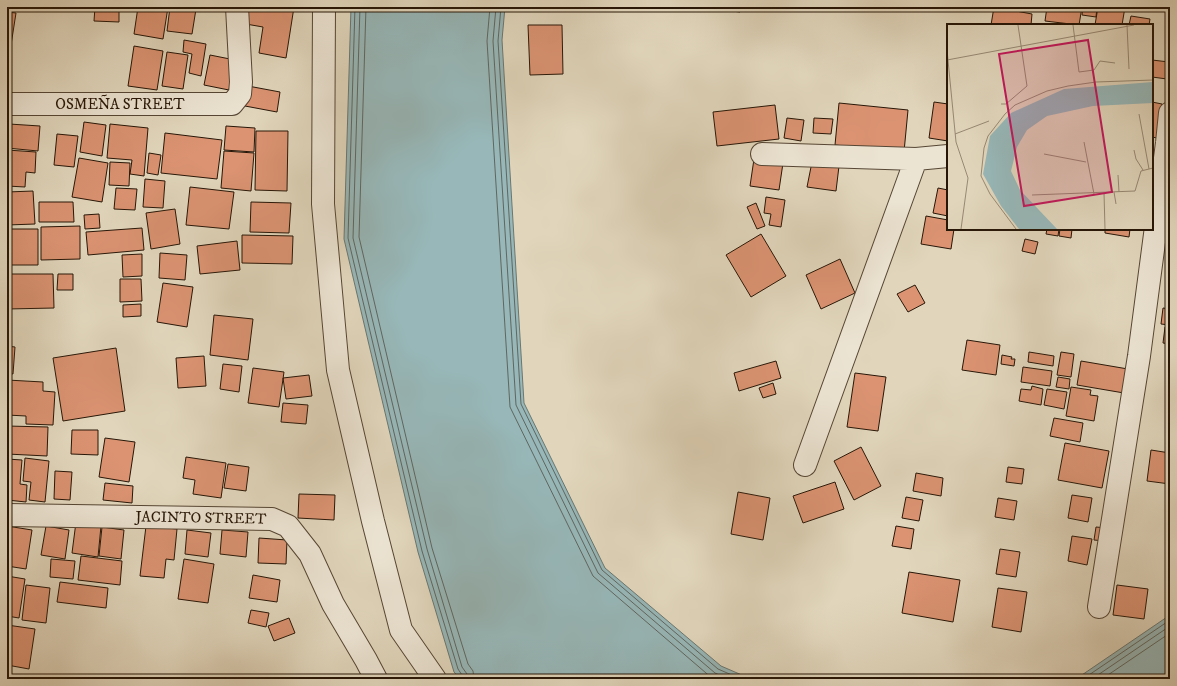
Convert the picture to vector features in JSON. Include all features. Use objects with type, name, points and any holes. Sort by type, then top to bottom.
[{"type":"street","name":"OSMEÑA STREET","points":[[7,104],[232,104],[240,94],[241,82],[238,7]]},
{"type":"street","points":[[324,7],[323,204],[338,370],[372,521],[401,630],[435,679]]},
{"type":"street","points":[[1153,214],[1160,143],[1170,113]]},
{"type":"street","points":[[762,154],[916,159],[947,156]]},
{"type":"street","points":[[804,465],[916,159]]},
{"type":"street","points":[[1100,607],[1139,356],[1151,230]]},
{"type":"street","name":"JACINTO STREET","points":[[7,516],[272,519],[283,523],[288,526],[310,554],[333,604],[376,679]]},
{"type":"water","points":[[351,7],[505,7],[502,40],[524,403],[605,568],[721,666],[751,679],[460,679],[454,672],[418,552],[344,239]]},
{"type":"water","points":[[1170,615],[1170,679],[1076,679]]},
{"type":"building","points":[[19,7],[49,7],[48,10],[19,9]]},
{"type":"building","points":[[95,7],[119,7],[119,22],[94,21]]},
{"type":"building","points":[[138,7],[168,7],[163,39],[134,34]]},
{"type":"building","points":[[170,7],[196,9],[192,34],[167,31]]},
{"type":"building","points":[[242,7],[294,7],[286,58],[259,53],[263,27],[240,23]]},
{"type":"building","points":[[724,7],[741,7],[740,12],[724,10]]},
{"type":"building","points":[[994,7],[1032,14],[1031,24],[991,24]]},
{"type":"building","points":[[1047,7],[1082,7],[1079,24],[1045,21]]},
{"type":"building","points":[[1083,7],[1097,7],[1096,17],[1082,15]]},
{"type":"building","points":[[1098,7],[1125,7],[1122,24],[1095,24]]},
{"type":"building","points":[[7,12],[16,13],[11,45],[7,45]]},
{"type":"building","points":[[1131,16],[1150,19],[1149,24],[1129,24]]},
{"type":"building","points":[[528,25],[562,25],[563,74],[530,75]]},
{"type":"building","points":[[184,40],[206,44],[201,76],[189,73],[192,54],[183,52]]},
{"type":"building","points":[[134,46],[163,51],[157,90],[128,86]]},
{"type":"building","points":[[167,52],[188,55],[183,89],[162,86]]},
{"type":"building","points":[[210,55],[235,60],[229,90],[204,85]]},
{"type":"building","points":[[1153,60],[1169,62],[1167,79],[1153,77]]},
{"type":"building","points":[[248,86],[280,92],[277,112],[245,106]]},
{"type":"building","points":[[934,102],[947,104],[947,141],[929,138]]},
{"type":"building","points":[[1153,102],[1162,104],[1157,138],[1153,137]]},
{"type":"building","points":[[839,103],[908,110],[904,152],[835,145]]},
{"type":"building","points":[[775,105],[779,139],[717,146],[713,112]]},
{"type":"building","points":[[787,118],[804,120],[801,141],[784,138]]},
{"type":"building","points":[[814,118],[833,119],[831,134],[813,133]]},
{"type":"building","points":[[84,122],[106,125],[102,156],[80,152]]},
{"type":"building","points":[[9,124],[40,126],[38,151],[7,148]]},
{"type":"building","points":[[110,124],[148,128],[144,176],[130,174],[132,160],[107,158]]},
{"type":"building","points":[[226,126],[255,128],[254,152],[224,150]]},
{"type":"building","points":[[256,131],[288,131],[287,191],[255,190]]},
{"type":"building","points":[[165,133],[222,140],[217,179],[161,173]]},
{"type":"building","points":[[57,134],[78,136],[74,167],[54,165]]},
{"type":"building","points":[[7,150],[36,152],[35,173],[26,172],[25,187],[7,186]]},
{"type":"building","points":[[224,151],[254,153],[251,191],[221,188]]},
{"type":"building","points":[[149,153],[161,155],[158,175],[147,173]]},
{"type":"building","points":[[79,158],[108,163],[102,202],[72,197]]},
{"type":"building","points":[[754,159],[783,163],[779,190],[750,186]]},
{"type":"building","points":[[110,162],[130,163],[129,186],[109,185]]},
{"type":"building","points":[[812,162],[839,166],[836,191],[807,187]]},
{"type":"building","points":[[145,179],[165,181],[163,208],[143,207]]},
{"type":"building","points":[[190,187],[234,192],[229,229],[186,225]]},
{"type":"building","points":[[116,188],[137,189],[135,210],[114,209]]},
{"type":"building","points":[[938,188],[947,190],[947,216],[933,213]]},
{"type":"building","points":[[33,191],[35,224],[7,225],[7,192]]},
{"type":"building","points":[[766,197],[785,200],[781,227],[769,225],[771,214],[764,213]]},
{"type":"building","points":[[1170,201],[1170,243],[1160,242]]},
{"type":"building","points":[[39,202],[73,202],[74,222],[39,222]]},
{"type":"building","points":[[251,202],[291,203],[289,233],[250,232]]},
{"type":"building","points":[[756,203],[765,226],[757,229],[747,207]]},
{"type":"building","points":[[175,209],[180,244],[151,249],[146,213]]},
{"type":"building","points":[[99,214],[100,228],[85,229],[84,215]]},
{"type":"building","points":[[926,216],[947,220],[947,230],[954,230],[951,249],[921,244]]},
{"type":"building","points":[[80,226],[80,259],[41,260],[41,227]]},
{"type":"building","points":[[142,228],[144,250],[88,255],[86,232]]},
{"type":"building","points":[[7,229],[38,229],[38,265],[7,265]]},
{"type":"building","points":[[1047,230],[1059,230],[1058,236],[1046,234]]},
{"type":"building","points":[[1060,230],[1072,230],[1071,238],[1059,236]]},
{"type":"building","points":[[1105,230],[1130,230],[1129,237],[1105,233]]},
{"type":"building","points":[[761,234],[786,276],[751,297],[726,255]]},
{"type":"building","points":[[242,235],[293,236],[292,264],[242,263]]},
{"type":"building","points":[[1025,239],[1038,242],[1035,254],[1022,251]]},
{"type":"building","points":[[237,241],[240,270],[200,274],[197,246]]},
{"type":"building","points":[[160,253],[187,255],[185,280],[159,278]]},
{"type":"building","points":[[142,254],[142,276],[123,277],[122,255]]},
{"type":"building","points":[[840,259],[855,293],[821,309],[806,275]]},
{"type":"building","points":[[7,274],[53,274],[54,308],[7,309]]},
{"type":"building","points":[[58,274],[73,274],[73,290],[57,290]]},
{"type":"building","points":[[120,279],[141,279],[142,301],[120,302]]},
{"type":"building","points":[[163,283],[193,287],[187,327],[157,322]]},
{"type":"building","points":[[915,285],[925,303],[908,312],[897,294]]},
{"type":"building","points":[[141,304],[141,316],[123,317],[123,305]]},
{"type":"building","points":[[1163,308],[1170,309],[1170,325],[1161,324]]},
{"type":"building","points":[[214,315],[253,319],[248,360],[210,355]]},
{"type":"building","points":[[1165,327],[1170,328],[1170,344],[1163,343]]},
{"type":"building","points":[[967,340],[1000,345],[996,375],[962,370]]},
{"type":"building","points":[[7,346],[15,347],[13,374],[7,373]]},
{"type":"building","points":[[116,348],[125,411],[63,421],[53,358]]},
{"type":"building","points":[[1029,352],[1054,356],[1053,366],[1028,362]]},
{"type":"building","points":[[1061,352],[1074,354],[1071,377],[1057,375]]},
{"type":"building","points":[[1002,355],[1015,359],[1014,366],[1001,364]]},
{"type":"building","points":[[204,356],[206,386],[178,388],[176,358]]},
{"type":"building","points":[[776,361],[781,378],[739,391],[734,373]]},
{"type":"building","points":[[1081,361],[1128,369],[1124,393],[1077,385]]},
{"type":"building","points":[[223,364],[242,366],[239,392],[220,389]]},
{"type":"building","points":[[1023,367],[1052,371],[1050,386],[1021,382]]},
{"type":"building","points":[[253,368],[284,372],[279,407],[248,403]]},
{"type":"building","points":[[855,373],[886,377],[878,431],[847,427]]},
{"type":"building","points":[[309,375],[312,396],[286,399],[283,378]]},
{"type":"building","points":[[1058,377],[1070,379],[1069,389],[1056,387]]},
{"type":"building","points":[[7,380],[43,382],[43,391],[55,392],[53,425],[26,424],[26,416],[7,415]]},
{"type":"building","points":[[773,383],[776,394],[763,398],[759,388]]},
{"type":"building","points":[[1032,386],[1043,389],[1041,405],[1019,401],[1021,389],[1031,390]]},
{"type":"building","points":[[1071,387],[1091,390],[1090,395],[1098,396],[1094,421],[1066,416]]},
{"type":"building","points":[[1047,389],[1067,392],[1064,409],[1044,405]]},
{"type":"building","points":[[283,403],[308,405],[306,424],[281,422]]},
{"type":"building","points":[[1054,418],[1083,423],[1080,442],[1050,436]]},
{"type":"building","points":[[7,426],[48,427],[47,456],[7,454]]},
{"type":"building","points":[[72,430],[98,430],[98,455],[71,454]]},
{"type":"building","points":[[105,438],[135,442],[129,482],[99,477]]},
{"type":"building","points":[[1065,443],[1109,451],[1102,488],[1058,480]]},
{"type":"building","points":[[861,447],[881,486],[854,500],[834,461]]},
{"type":"building","points":[[1151,450],[1170,453],[1170,484],[1147,481]]},
{"type":"building","points":[[186,457],[226,463],[221,498],[193,494],[195,480],[183,478]]},
{"type":"building","points":[[25,458],[49,461],[45,502],[29,500],[31,482],[23,481]]},
{"type":"building","points":[[7,459],[22,460],[20,484],[27,485],[26,502],[7,500]]},
{"type":"building","points":[[228,464],[249,467],[246,491],[224,488]]},
{"type":"building","points":[[1008,467],[1024,469],[1022,484],[1006,482]]},
{"type":"building","points":[[55,471],[72,472],[70,500],[54,499]]},
{"type":"building","points":[[916,473],[943,478],[941,496],[913,491]]},
{"type":"building","points":[[835,482],[844,509],[803,523],[793,496]]},
{"type":"building","points":[[105,483],[133,486],[132,503],[103,500]]},
{"type":"building","points":[[738,492],[770,498],[763,540],[731,534]]},
{"type":"building","points":[[299,494],[335,495],[334,520],[298,518]]},
{"type":"building","points":[[1072,495],[1092,498],[1088,522],[1068,518]]},
{"type":"building","points":[[906,497],[923,500],[919,521],[902,518]]},
{"type":"building","points":[[998,498],[1017,501],[1014,520],[995,517]]},
{"type":"building","points":[[76,522],[101,526],[98,557],[72,553]]},
{"type":"building","points":[[7,526],[32,530],[26,569],[7,566]]},
{"type":"building","points":[[46,526],[69,530],[65,559],[41,555]]},
{"type":"building","points":[[146,526],[177,529],[174,560],[166,559],[164,578],[140,576]]},
{"type":"building","points":[[896,526],[914,529],[911,549],[892,546]]},
{"type":"building","points":[[102,527],[124,530],[121,559],[99,556]]},
{"type":"building","points":[[1096,527],[1107,528],[1105,541],[1094,540]]},
{"type":"building","points":[[187,530],[211,533],[208,557],[185,554]]},
{"type":"building","points":[[222,530],[248,532],[246,557],[220,554]]},
{"type":"building","points":[[1072,536],[1092,539],[1087,565],[1068,561]]},
{"type":"building","points":[[259,538],[287,540],[286,564],[258,563]]},
{"type":"building","points":[[1000,549],[1020,552],[1016,577],[996,574]]},
{"type":"building","points":[[81,556],[122,561],[120,585],[78,580]]},
{"type":"building","points":[[51,559],[75,561],[73,579],[50,577]]},
{"type":"building","points":[[184,559],[214,564],[208,603],[178,599]]},
{"type":"building","points":[[909,572],[960,580],[953,622],[902,613]]},
{"type":"building","points":[[253,575],[280,580],[277,602],[249,598]]},
{"type":"building","points":[[7,576],[25,579],[19,618],[7,616]]},
{"type":"building","points":[[60,582],[108,588],[106,608],[57,602]]},
{"type":"building","points":[[26,585],[50,588],[46,623],[22,620]]},
{"type":"building","points":[[1117,585],[1148,589],[1144,619],[1113,615]]},
{"type":"building","points":[[998,588],[1027,592],[1021,632],[992,627]]},
{"type":"building","points":[[251,610],[269,613],[266,627],[248,623]]},
{"type":"building","points":[[289,618],[295,633],[274,641],[268,626]]},
{"type":"building","points":[[7,625],[35,629],[29,669],[7,665]]}]
